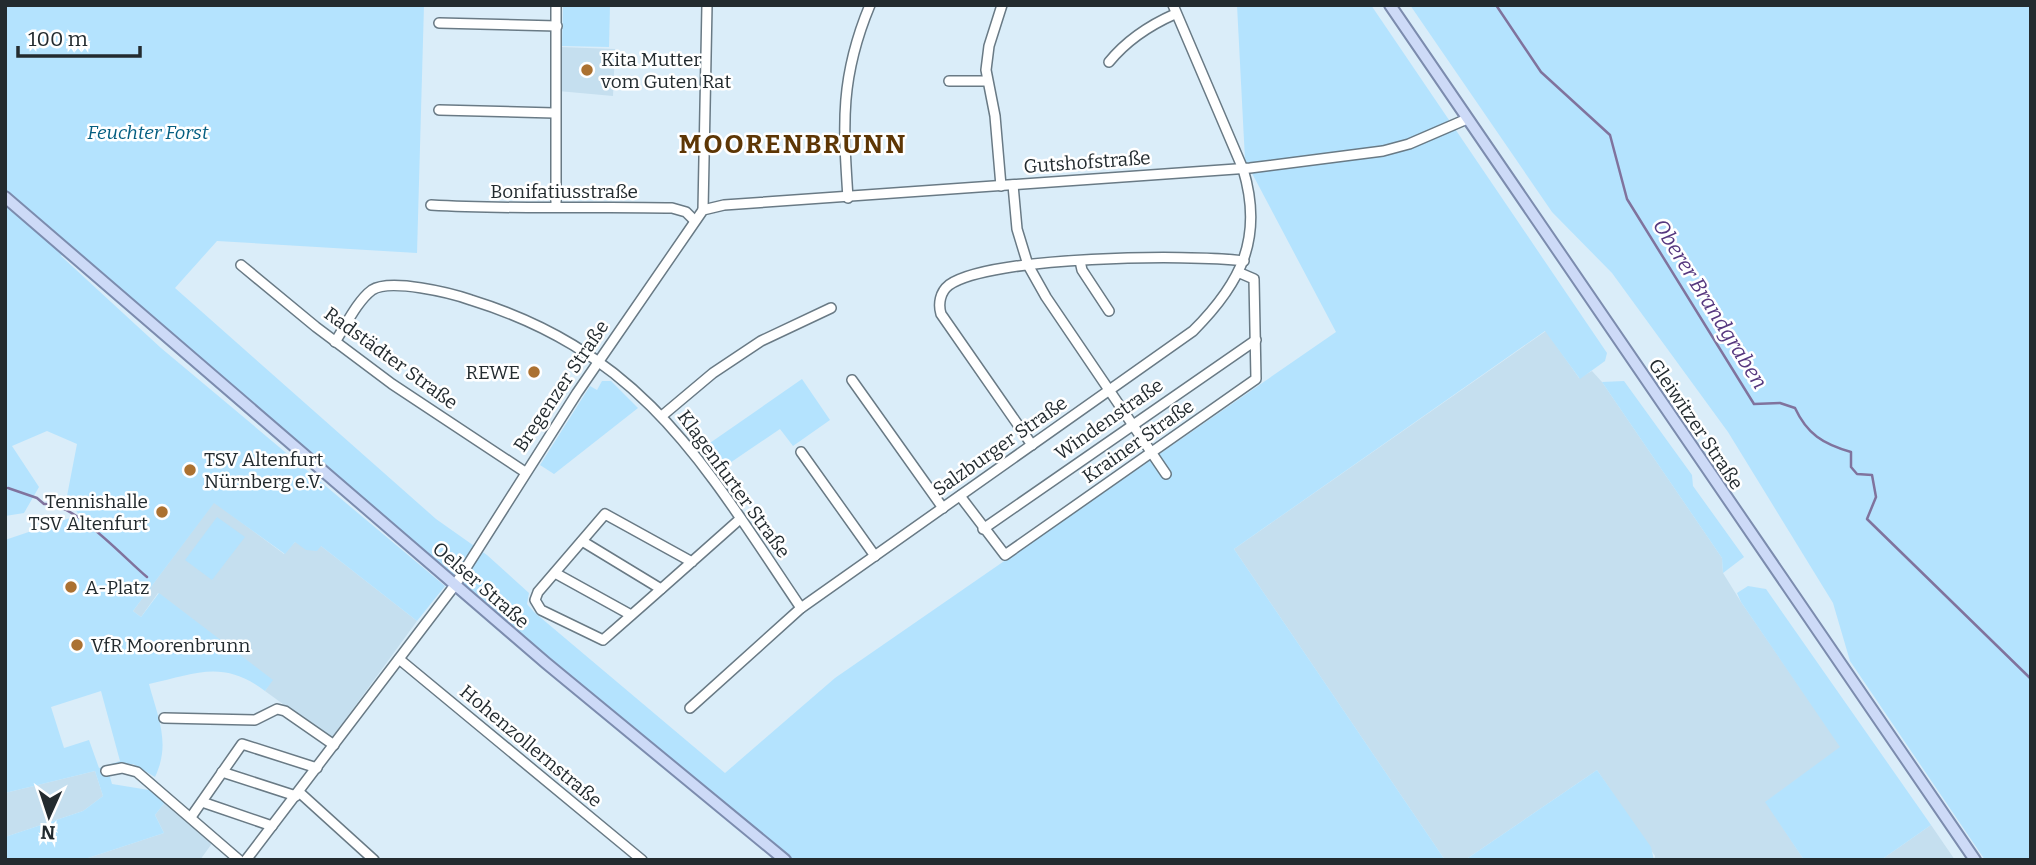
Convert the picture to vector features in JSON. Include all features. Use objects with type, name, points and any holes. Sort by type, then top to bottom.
[{"type":"main road","name":"Gleiwitzer Straße","points":[[1390,5],[1975,860]]},
{"type":"main road","name":"Oelser Straße","points":[[5,197],[455,585],[785,860]]},
{"type":"street","points":[[556,5],[556,207]]},
{"type":"street","points":[[703,211],[707,5]]},
{"type":"street","points":[[848,198],[843,127],[844,94],[860,30],[870,5]]},
{"type":"street","points":[[1001,186],[995,116],[987,81],[989,46],[1002,5]]},
{"type":"street","points":[[1109,62],[1127,43],[1174,10]]},
{"type":"street","name":"Salzburger Straße","points":[[690,708],[801,608],[1193,331],[1220,304],[1240,273],[1244,261],[1251,210],[1243,169],[1174,10]]},
{"type":"street","points":[[439,23],[556,26]]},
{"type":"street","points":[[949,81],[987,81]]},
{"type":"street","points":[[439,110],[554,113]]},
{"type":"street","name":"Gutshofstraße","points":[[703,211],[724,205],[1243,169],[1383,151],[1409,144],[1467,119]]},
{"type":"street","points":[[1013,186],[1017,229],[1028,265],[1046,297],[1134,422],[1166,474]]},
{"type":"street","name":"Bonifatiusstraße","points":[[431,205],[509,210],[556,207],[677,209],[694,220]]},
{"type":"street","name":"Bregenzer Straße","points":[[246,860],[455,585],[525,472],[694,220],[703,211]]},
{"type":"street","points":[[1032,445],[939,309],[945,289],[956,281],[1028,265],[1191,258],[1244,261]]},
{"type":"street","points":[[1080,261],[1082,270],[1109,311]]},
{"type":"street","name":"Radstädter Straße","points":[[241,265],[335,342],[433,412],[525,472]]},
{"type":"street","name":"Krainer Straße","points":[[960,496],[1004,555],[1256,379],[1254,279],[1240,273]]},
{"type":"street","name":"Klagenfurter Straße","points":[[335,342],[369,293],[382,286],[437,291],[504,310],[534,322],[600,360],[663,415],[694,452],[801,608]]},
{"type":"street","points":[[663,415],[713,373],[761,341],[831,308]]},
{"type":"street","name":"Windenstraße","points":[[983,529],[1256,340]]},
{"type":"street","points":[[852,380],[943,508]]},
{"type":"street","points":[[801,452],[875,556]]},
{"type":"street","points":[[692,562],[605,514],[536,595],[541,610],[603,640],[632,615],[692,562],[740,519]]},
{"type":"street","points":[[582,541],[661,589]]},
{"type":"street","points":[[555,573],[632,615]]},
{"type":"street","name":"Hohenzollernstraße","points":[[399,659],[642,860]]},
{"type":"street","points":[[164,718],[255,720],[276,709],[285,710],[334,745]]},
{"type":"street","points":[[191,817],[242,744],[317,768]]},
{"type":"street","points":[[106,771],[122,768],[137,772],[239,860]]},
{"type":"street","points":[[222,772],[297,794],[374,860]]},
{"type":"street","points":[[202,802],[272,826]]},
{"type":"shaded area","name":"Kita Mutter vom Guten Rat","points":[[560,47],[615,49],[613,96],[558,91]]},
{"type":"shaded area","points":[[1546,331],[1579,378],[1592,371],[1602,382],[1722,558],[1723,573],[1741,602],[1841,747],[1766,802],[1804,860],[1654,860],[1655,856],[1597,770],[1465,860],[1445,860],[1234,549]]},
{"type":"shaded area","points":[[214,502],[284,554],[295,542],[321,546],[417,621],[331,739],[265,691],[272,680],[158,593],[141,617],[133,611]]},
{"type":"shaded area","points":[[95,771],[103,796],[83,811],[5,837],[5,793]]},
{"type":"shaded area","points":[[166,801],[213,842],[200,860],[82,860],[164,833],[155,815]]},
{"type":"shaded area","points":[[1931,825],[1955,860],[1881,860]]},
{"type":"green space","name":"Feuchter Forst","points":[[5,5],[424,5],[417,253],[217,241],[175,288],[436,519],[487,555],[529,593],[527,604],[534,612],[725,773],[835,678],[1336,332],[1245,160],[1237,5],[1371,5],[1607,353],[1605,361],[1580,379],[1545,331],[1234,549],[1445,860],[793,860],[476,596],[69,247],[61,256],[161,348],[445,586],[417,621],[321,546],[317,551],[306,550],[295,542],[285,554],[214,503],[133,611],[141,617],[159,593],[273,680],[265,691],[250,681],[222,672],[195,673],[149,684],[163,742],[160,765],[155,777],[133,764],[108,770],[112,784],[155,791],[166,801],[155,815],[164,833],[82,860],[5,860],[5,837],[83,811],[103,796],[95,771],[5,793],[5,540],[79,515],[67,496],[77,444],[47,431],[12,446],[39,487],[24,513],[5,516]],"holes":[[[101,691],[120,761],[99,768],[89,740],[64,748],[51,707]]]},
{"type":"green space","points":[[563,5],[610,5],[609,47],[562,46]]},
{"type":"green space","points":[[1410,5],[2031,5],[2031,860],[1985,860],[1850,661],[1833,603],[1728,432],[1612,273],[1552,212]]},
{"type":"green space","points":[[802,379],[830,420],[793,446],[780,429],[721,469],[707,445]]},
{"type":"green space","points":[[602,381],[611,381],[638,408],[554,474],[540,465],[590,386],[597,390]]},
{"type":"green space","points":[[1624,381],[1692,475],[1693,486],[1744,557],[1723,573],[1722,558],[1602,382]]},
{"type":"green space","points":[[217,517],[245,537],[212,580],[185,560]]},
{"type":"green space","points":[[1748,586],[1766,589],[1931,825],[1881,860],[1804,860],[1765,802],[1840,747],[1741,602],[1737,593]]},
{"type":"green space","points":[[1597,770],[1651,847],[1654,860],[1465,860]]},
{"type":"waterway","name":"Oberer Brandgraben","points":[[1496,5],[1541,72],[1610,135],[1627,199],[1754,404],[1780,403],[1795,408],[1805,425],[1817,437],[1851,452],[1851,467],[1857,474],[1872,475],[1876,497],[1867,519],[2031,679]]},
{"type":"waterway","points":[[8,488],[69,512],[98,532],[147,577]]},
{"type":"place","name":"Kita Mutter vom Guten Rat","points":[[587,70]]},
{"type":"place","name":"REWE","points":[[534,372]]},
{"type":"place","name":"TSV Altenfurt Nürnberg e.V.","points":[[190,470]]},
{"type":"place","name":"Tennishalle TSV Altenfurt","points":[[162,512]]},
{"type":"place","name":"A-Platz","points":[[71,587]]},
{"type":"place","name":"VfR Moorenbrunn","points":[[77,645]]},
{"type":"district","name":"MOORENBRUNN","points":[[793,144]]}]
